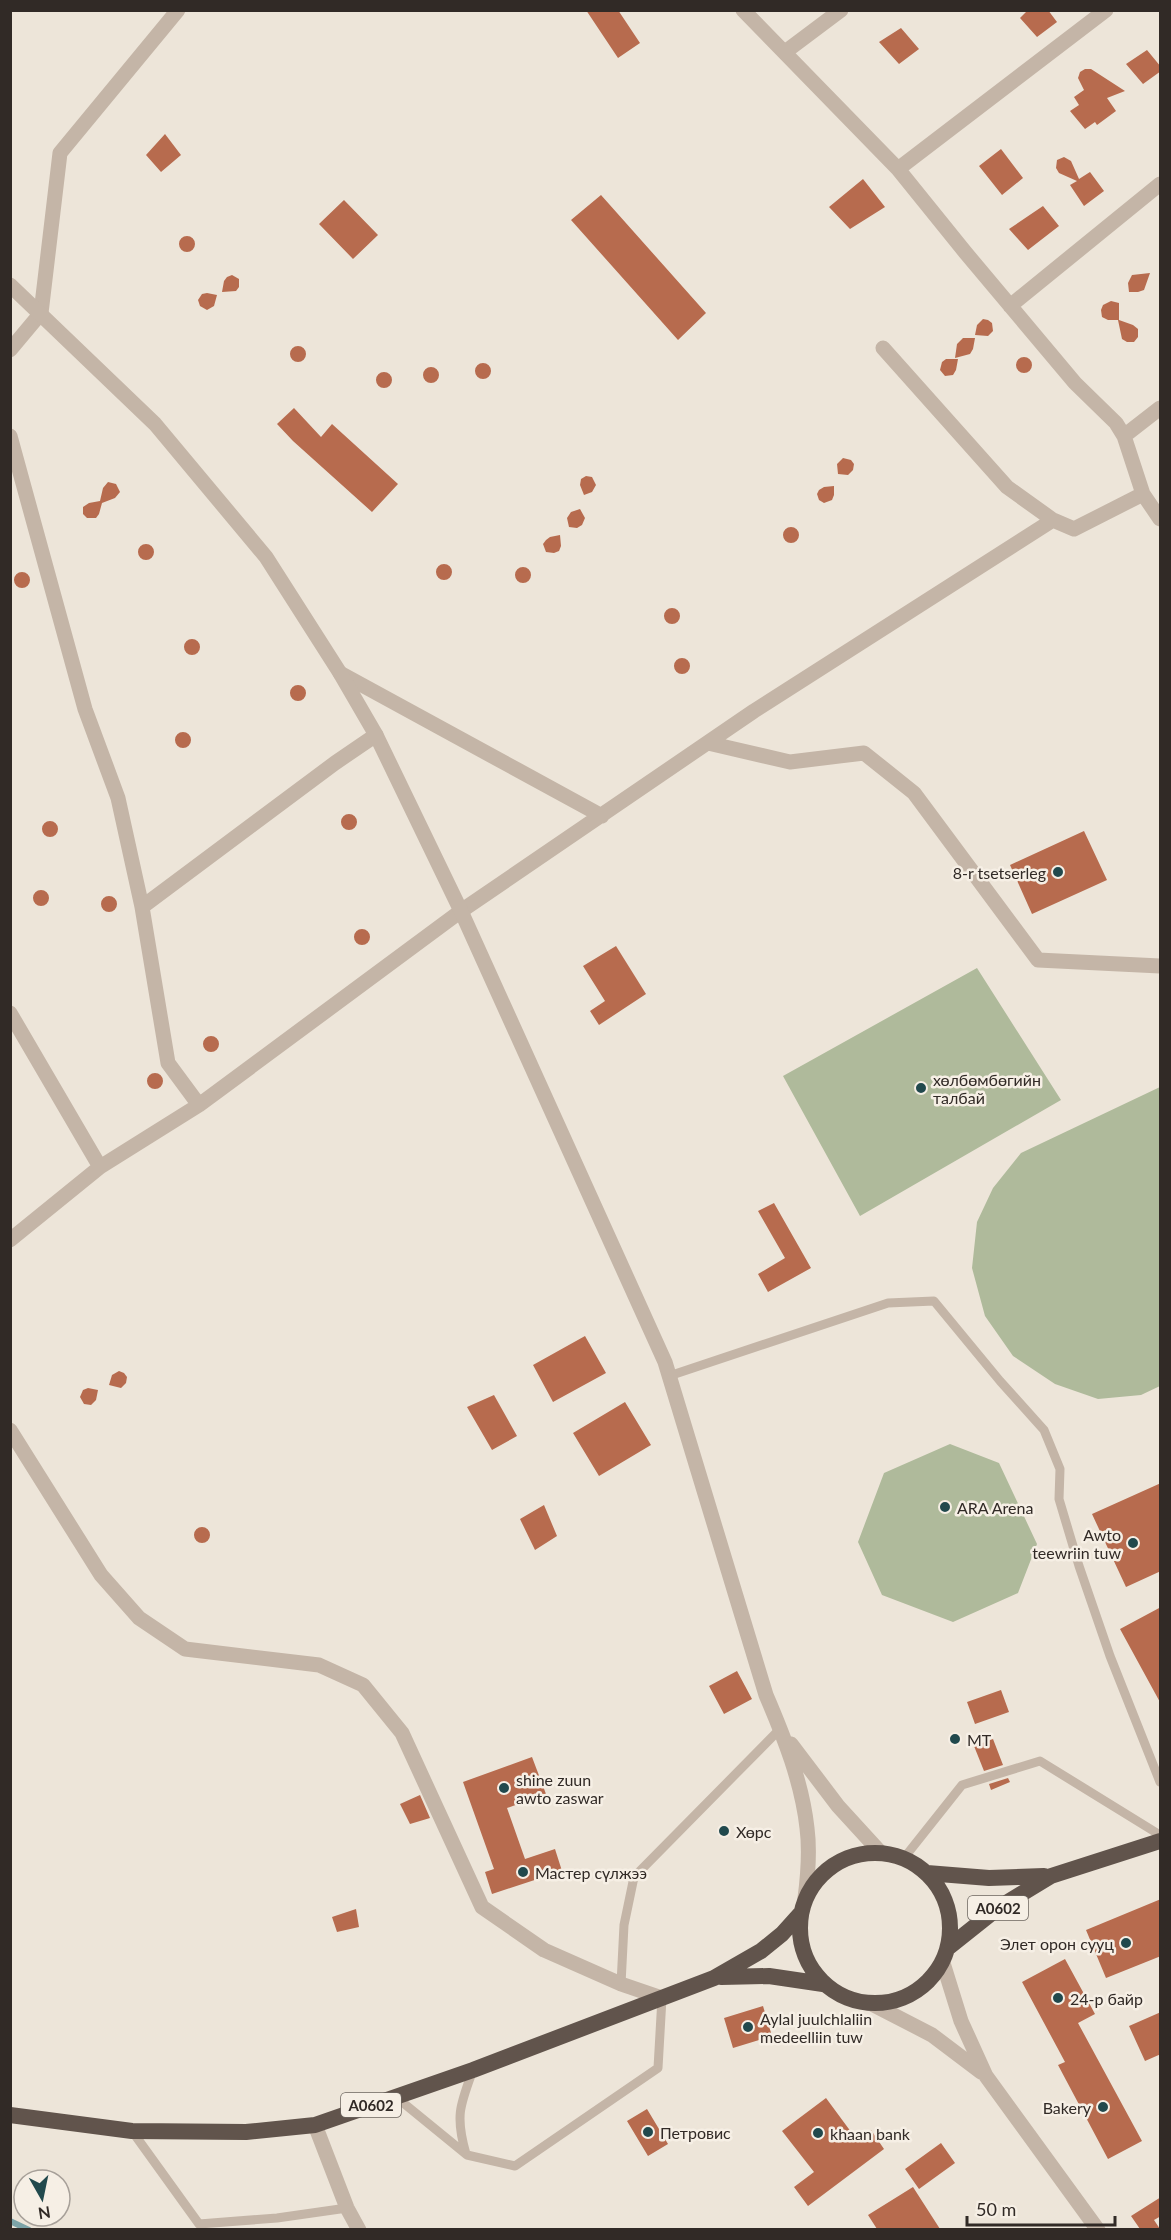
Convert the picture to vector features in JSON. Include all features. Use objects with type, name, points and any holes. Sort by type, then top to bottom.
[{"type":"highway","name":"A0602","points":[[949,1947],[998,1908],[1051,1876],[1161,1841]]},
{"type":"highway","name":"A0602","points":[[881,1853],[904,1858],[927,1873],[943,1894],[951,1920],[949,1947],[930,1981],[914,1994],[894,2002],[872,2004],[846,1999],[823,1984],[808,1964],[800,1940],[800,1914],[806,1898],[818,1878],[836,1863],[858,1854],[881,1853]]},
{"type":"highway","name":"A0602","points":[[927,1873],[989,1878],[1051,1876]]},
{"type":"highway","name":"A0602","points":[[10,2115],[132,2131],[246,2132],[315,2125],[473,2070],[714,1978],[761,1951],[782,1934],[800,1914]]},
{"type":"highway","name":"A0602","points":[[714,1978],[769,1976],[823,1984]]},
{"type":"street","points":[[10,350],[41,313],[60,153],[178,10]]},
{"type":"street","points":[[743,10],[898,169],[1075,383],[1116,423],[1124,436],[1143,494],[1161,519]]},
{"type":"street","points":[[785,52],[841,10]]},
{"type":"street","points":[[898,169],[1106,10]]},
{"type":"street","points":[[1010,306],[1161,184]]},
{"type":"street","points":[[10,285],[155,424],[266,557],[340,673],[376,735],[461,911],[665,1362],[766,1695],[802,1796],[808,1830],[809,1864],[806,1898]]},
{"type":"street","points":[[883,348],[1007,487],[1053,520],[1074,529],[1143,494]]},
{"type":"street","points":[[1124,436],[1161,408]]},
{"type":"street","points":[[10,436],[85,709],[118,798],[142,907],[168,1063],[199,1105]]},
{"type":"street","points":[[10,1240],[100,1167],[199,1105],[461,911],[754,711],[1053,520]]},
{"type":"street","points":[[340,673],[602,816]]},
{"type":"street","points":[[142,907],[334,763],[376,735]]},
{"type":"street","points":[[708,743],[790,762],[864,753],[914,794],[1038,960],[1161,966]]},
{"type":"street","points":[[10,1013],[100,1167]]},
{"type":"street","points":[[10,1430],[100,1575],[139,1618],[185,1649],[320,1665],[363,1685],[402,1733],[482,1907],[544,1950],[621,1984],[662,1998]]},
{"type":"street","points":[[780,1729],[824,1789],[881,1853]]},
{"type":"street","points":[[942,1963],[961,2021],[986,2076],[1098,2229]]},
{"type":"street","points":[[872,2004],[932,2035],[986,2076]]},
{"type":"street","points":[[315,2125],[347,2208],[360,2229]]},
{"type":"lane","points":[[669,1376],[888,1303],[934,1301],[1044,1430],[1060,1469],[1059,1499],[1079,1566],[1110,1656],[1161,1782]]},
{"type":"lane","points":[[621,1984],[624,1924],[634,1877],[780,1729]]},
{"type":"lane","points":[[904,1858],[962,1785],[1040,1761],[1161,1835]]},
{"type":"lane","points":[[396,2097],[467,2155],[515,2166],[658,2068],[662,1998]]},
{"type":"lane","points":[[467,2155],[460,2135],[460,2106],[473,2070]]},
{"type":"lane","points":[[132,2131],[199,2224],[277,2218],[347,2208]]},
{"type":"green space","name":"хөлбөмбөгийн талбай","points":[[977,968],[1061,1100],[860,1216],[783,1076]]},
{"type":"green space","points":[[1160,1087],[1160,1386],[1141,1395],[1098,1399],[1055,1384],[1013,1356],[985,1316],[972,1268],[977,1222],[993,1188],[1021,1153]]},
{"type":"green space","name":"ARA Arena","points":[[950,1444],[999,1463],[1037,1544],[1018,1593],[953,1622],[882,1595],[858,1542],[884,1473]]},
{"type":"building","points":[[586,10],[618,10],[640,43],[618,58]]},
{"type":"building","points":[[1028,10],[1048,10],[1057,22],[1037,37],[1020,18]]},
{"type":"building","points":[[901,28],[919,49],[899,64],[879,42]]},
{"type":"building","points":[[1147,50],[1161,67],[1161,71],[1143,84],[1126,64]]},
{"type":"building","points":[[1091,69],[1125,91],[1107,98],[1116,111],[1097,125],[1095,122],[1085,129],[1070,111],[1079,105],[1074,97],[1084,90],[1078,78],[1080,72]]},
{"type":"building","points":[[165,134],[181,155],[161,172],[146,155]]},
{"type":"building","points":[[1001,149],[1023,178],[1002,195],[979,166]]},
{"type":"building","points":[[1064,157],[1071,161],[1079,179],[1090,172],[1104,191],[1084,206],[1070,185],[1077,181],[1059,173],[1056,168],[1057,160]]},
{"type":"building","points":[[863,179],[885,207],[850,229],[829,207]]},
{"type":"building","points":[[601,195],[706,313],[678,340],[571,220]]},
{"type":"building","points":[[344,200],[378,235],[353,259],[319,224]]},
{"type":"building","points":[[1043,206],[1059,226],[1028,250],[1009,229]]},
{"type":"building","points":[[184,236],[190,236],[195,244],[193,250],[184,252],[179,247],[179,241]]},
{"type":"building","points":[[1150,273],[1144,290],[1129,292],[1128,283],[1132,275]]},
{"type":"building","points":[[232,275],[239,279],[239,287],[236,291],[222,292],[224,281]]},
{"type":"building","points":[[202,294],[217,295],[214,306],[207,310],[200,306],[198,300]]},
{"type":"building","points":[[1111,301],[1119,303],[1119,320],[1138,329],[1138,337],[1134,342],[1122,339],[1118,320],[1108,320],[1102,317],[1103,305]]},
{"type":"building","points":[[983,319],[992,323],[993,331],[988,336],[975,335],[977,325]]},
{"type":"building","points":[[963,338],[975,338],[973,349],[970,354],[955,358],[957,344]]},
{"type":"building","points":[[295,346],[301,346],[306,354],[304,360],[295,362],[290,357],[290,351]]},
{"type":"building","points":[[1021,357],[1027,357],[1032,365],[1030,371],[1021,373],[1016,368],[1016,362]]},
{"type":"building","points":[[946,359],[958,359],[953,375],[945,376],[940,370],[942,362]]},
{"type":"building","points":[[480,363],[486,363],[491,371],[489,377],[480,379],[475,374],[475,368]]},
{"type":"building","points":[[428,367],[434,367],[439,375],[437,381],[428,383],[423,378],[423,372]]},
{"type":"building","points":[[381,372],[387,372],[392,380],[390,386],[381,388],[376,383],[376,377]]},
{"type":"building","points":[[294,408],[321,437],[332,424],[398,484],[372,512],[277,424]]},
{"type":"building","points":[[843,458],[851,460],[854,464],[853,470],[848,475],[838,474],[837,464]]},
{"type":"building","points":[[586,476],[592,477],[596,485],[592,492],[584,495],[580,485],[581,479]]},
{"type":"building","points":[[108,482],[116,484],[120,492],[115,498],[102,503],[96,518],[87,518],[83,514],[83,507],[100,501],[103,488]]},
{"type":"building","points":[[834,486],[832,500],[824,503],[819,500],[817,494],[819,490]]},
{"type":"building","points":[[580,509],[585,518],[582,525],[577,528],[569,527],[567,518],[571,512]]},
{"type":"building","points":[[788,527],[794,527],[799,535],[797,541],[788,543],[783,538],[783,532]]},
{"type":"building","points":[[560,535],[559,551],[546,552],[543,544],[546,540]]},
{"type":"building","points":[[143,544],[149,544],[154,552],[152,558],[143,560],[138,555],[138,549]]},
{"type":"building","points":[[441,564],[447,564],[452,572],[450,578],[441,580],[436,575],[436,569]]},
{"type":"building","points":[[520,567],[526,567],[531,575],[529,581],[520,583],[515,578],[515,572]]},
{"type":"building","points":[[19,572],[25,572],[30,580],[28,586],[19,588],[14,583],[14,577]]},
{"type":"building","points":[[669,608],[675,608],[680,616],[678,622],[669,624],[664,619],[664,613]]},
{"type":"building","points":[[189,639],[195,639],[200,647],[198,653],[189,655],[184,650],[184,644]]},
{"type":"building","points":[[679,658],[685,658],[690,666],[688,672],[679,674],[674,669],[674,663]]},
{"type":"building","points":[[295,685],[301,685],[306,693],[304,699],[295,701],[290,696],[290,690]]},
{"type":"building","points":[[180,732],[186,732],[191,740],[189,746],[180,748],[175,743],[175,737]]},
{"type":"building","points":[[346,814],[352,814],[357,822],[355,828],[346,830],[341,825],[341,819]]},
{"type":"building","points":[[47,821],[53,821],[58,829],[56,835],[47,837],[42,832],[42,826]]},
{"type":"building","name":"8-r tsetserleg","points":[[1084,831],[1107,880],[1032,914],[1010,865]]},
{"type":"building","points":[[38,890],[44,890],[49,898],[47,904],[38,906],[33,901],[33,895]]},
{"type":"building","points":[[106,896],[112,896],[117,904],[115,910],[106,912],[101,907],[101,901]]},
{"type":"building","points":[[359,929],[365,929],[370,937],[368,943],[359,945],[354,940],[354,934]]},
{"type":"building","points":[[616,946],[646,994],[599,1025],[590,1011],[605,1001],[583,966]]},
{"type":"building","points":[[208,1036],[214,1036],[219,1044],[217,1050],[208,1052],[203,1047],[203,1041]]},
{"type":"building","points":[[152,1073],[158,1073],[163,1081],[161,1087],[152,1089],[147,1084],[147,1078]]},
{"type":"building","points":[[774,1203],[811,1268],[768,1292],[758,1274],[785,1258],[758,1211]]},
{"type":"building","points":[[585,1336],[606,1373],[553,1402],[533,1365]]},
{"type":"building","points":[[119,1371],[127,1377],[126,1383],[121,1388],[109,1385],[112,1375]]},
{"type":"building","points":[[88,1388],[98,1390],[96,1400],[91,1405],[84,1404],[80,1397],[83,1390]]},
{"type":"building","points":[[494,1395],[517,1436],[492,1450],[467,1407]]},
{"type":"building","points":[[625,1402],[651,1445],[599,1476],[573,1433]]},
{"type":"building","name":"Awto teewriin tuw","points":[[1161,1483],[1161,1571],[1126,1587],[1092,1514]]},
{"type":"building","points":[[544,1505],[557,1536],[535,1550],[520,1519]]},
{"type":"building","points":[[199,1527],[205,1527],[210,1535],[208,1541],[199,1543],[194,1538],[194,1532]]},
{"type":"building","points":[[1161,1607],[1161,1704],[1120,1629]]},
{"type":"building","points":[[737,1671],[752,1699],[724,1714],[709,1686]]},
{"type":"building","points":[[1001,1690],[1009,1712],[975,1724],[967,1702]]},
{"type":"building","points":[[993,1739],[1003,1765],[984,1771],[974,1746]]},
{"type":"building","points":[[532,1757],[546,1794],[507,1808],[525,1859],[555,1849],[562,1871],[492,1894],[485,1872],[494,1869],[463,1782]]},
{"type":"building","points":[[1008,1778],[1010,1782],[991,1790],[989,1784]]},
{"type":"building","points":[[420,1795],[430,1818],[410,1824],[400,1804]]},
{"type":"building","name":"Элет орон сууц","points":[[1161,1899],[1161,1956],[1106,1978],[1086,1930]]},
{"type":"building","points":[[356,1909],[359,1927],[337,1932],[332,1917]]},
{"type":"building","points":[[1065,1959],[1095,2014],[1078,2023],[1142,2141],[1108,2159],[1058,2065],[1065,2062],[1022,1982]]},
{"type":"building","name":"Aylal juulchlaliin medeelliin tuw","points":[[763,2006],[772,2036],[733,2048],[724,2018]]},
{"type":"building","name":"24-р байр","points":[[1161,2012],[1161,2054],[1145,2061],[1129,2026]]},
{"type":"building","points":[[826,2098],[857,2140],[871,2130],[884,2149],[808,2206],[794,2187],[814,2172],[782,2131]]},
{"type":"building","name":"Петровис","points":[[647,2109],[668,2144],[648,2156],[627,2121]]},
{"type":"building","points":[[941,2143],[955,2163],[919,2189],[905,2169]]},
{"type":"building","points":[[913,2187],[940,2229],[877,2229],[868,2215]]},
{"type":"building","points":[[1161,2197],[1161,2216],[1154,2220],[1160,2229],[1140,2229],[1131,2216]]},
{"type":"waterway","points":[[10,2221],[29,2230]]},
{"type":"place","name":"8-r tsetserleg","points":[[1058,872]]},
{"type":"place","name":"хөлбөмбөгийн талбай","points":[[921,1088]]},
{"type":"place","name":"ARA Arena","points":[[945,1507]]},
{"type":"place","name":"Awto teewriin tuw","points":[[1133,1543]]},
{"type":"place","name":"MT","points":[[955,1739]]},
{"type":"place","name":"shine zuun awto zaswar","points":[[504,1788]]},
{"type":"place","name":"Хөрс","points":[[724,1831]]},
{"type":"place","name":"Мастер сүлжээ","points":[[523,1872]]},
{"type":"place","name":"Элет орон сууц","points":[[1126,1943]]},
{"type":"place","name":"24-р байр","points":[[1058,1998]]},
{"type":"place","name":"Aylal juulchlaliin medeelliin tuw","points":[[748,2027]]},
{"type":"place","name":"Bakery","points":[[1103,2107]]},
{"type":"place","name":"Петровис","points":[[648,2132]]},
{"type":"place","name":"khaan bank","points":[[818,2133]]}]
